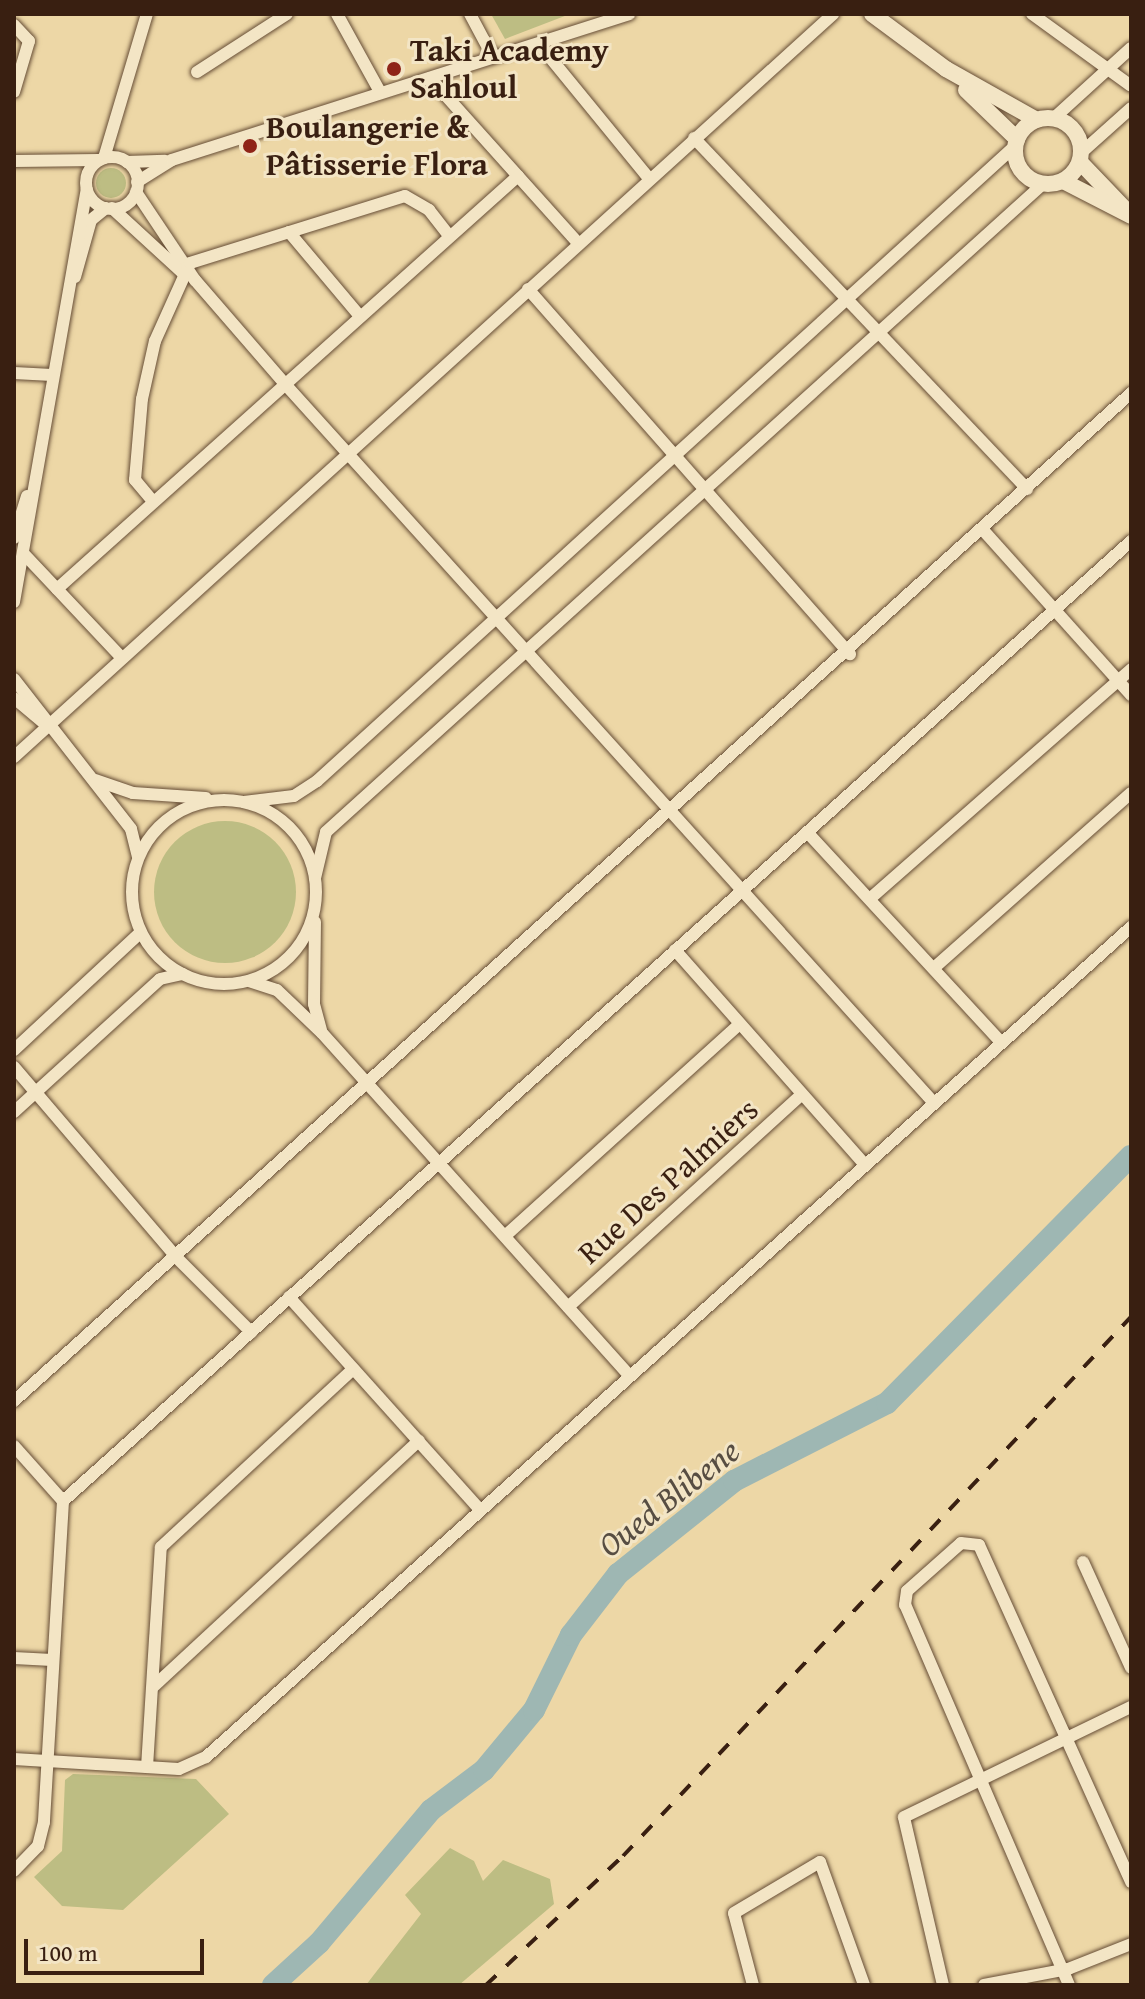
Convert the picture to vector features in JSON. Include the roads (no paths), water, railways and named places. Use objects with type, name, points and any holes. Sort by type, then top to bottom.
[{"type":"street","points":[[14,602],[24,554],[31,485],[86,186],[102,159],[147,14]]},
{"type":"street","points":[[197,72],[287,14]]},
{"type":"street","points":[[337,14],[380,92]]},
{"type":"street","points":[[470,14],[493,57]]},
{"type":"street","points":[[14,161],[172,160],[629,14]]},
{"type":"street","points":[[14,757],[528,289],[647,176],[833,14]]},
{"type":"street","points":[[872,14],[946,69],[1016,142],[1021,170],[1044,183],[1063,181],[1131,216]]},
{"type":"street","points":[[1032,14],[1131,86]]},
{"type":"street","points":[[14,25],[29,47],[14,92]]},
{"type":"street","points":[[539,44],[647,176]]},
{"type":"street","points":[[93,778],[124,791],[244,802],[294,796],[317,781],[674,449],[1016,142],[1131,48]]},
{"type":"street","points":[[946,69],[1045,119],[1072,127],[1081,157],[1131,216]]},
{"type":"street","points":[[430,78],[578,243]]},
{"type":"street","points":[[1063,181],[1081,157],[1131,108]]},
{"type":"street","points":[[694,138],[849,293],[879,331],[1027,489]]},
{"type":"street","points":[[68,295],[91,220],[172,160]]},
{"type":"street","points":[[127,162],[147,217],[190,263],[195,280],[285,384],[349,449],[668,814],[934,1103]]},
{"type":"street","points":[[43,163],[86,186],[180,274],[195,280]]},
{"type":"street","points":[[57,589],[151,499],[518,176]]},
{"type":"street","points":[[322,1033],[314,1004],[315,878],[326,832],[1044,183]]},
{"type":"street","points":[[151,499],[135,480],[135,451],[155,341],[180,274],[190,263],[405,196],[429,210],[449,236]]},
{"type":"street","points":[[289,232],[359,315]]},
{"type":"street","points":[[528,289],[674,449],[850,654]]},
{"type":"street","points":[[14,373],[52,375]]},
{"type":"street","points":[[14,1401],[371,1087],[668,814],[850,654],[1131,393]]},
{"type":"street","points":[[14,538],[31,485]]},
{"type":"street","points":[[983,530],[1131,695]]},
{"type":"street","points":[[14,1871],[38,1846],[47,1762],[63,1501],[436,1160],[1131,541]]},
{"type":"street","points":[[24,554],[122,658]]},
{"type":"street","points":[[873,896],[1131,669]]},
{"type":"street","points":[[14,679],[48,727],[93,778],[131,829],[138,857],[131,895],[141,932],[183,974]]},
{"type":"street","points":[[14,698],[48,727]]},
{"type":"street","points":[[935,967],[1131,793]]},
{"type":"street","points":[[138,857],[172,816],[221,800]]},
{"type":"street","points":[[244,802],[299,837],[315,878]]},
{"type":"street","points":[[807,832],[873,896],[1001,1042]]},
{"type":"street","points":[[249,981],[292,955],[315,911]]},
{"type":"street","points":[[14,1759],[191,1767],[206,1757],[1131,927]]},
{"type":"street","points":[[14,1050],[141,932]]},
{"type":"street","points":[[675,950],[865,1165]]},
{"type":"street","points":[[14,1112],[160,979],[183,974],[249,981],[277,990],[322,1033],[630,1376]]},
{"type":"street","points":[[505,1236],[740,1024]]},
{"type":"street","points":[[14,1067],[177,1258],[251,1332]]},
{"type":"street","name":"Rue Des Palmiers","points":[[568,1307],[802,1094]]},
{"type":"street","points":[[289,1297],[480,1510]]},
{"type":"street","points":[[147,1767],[161,1547],[353,1369]]},
{"type":"street","points":[[152,1691],[164,1669],[419,1441]]},
{"type":"street","points":[[14,1446],[63,1501]]},
{"type":"street","points":[[1069,1985],[1068,1969],[981,1779],[904,1597],[961,1543],[979,1545],[1068,1735],[1131,1882]]},
{"type":"street","points":[[1083,1562],[1131,1668]]},
{"type":"street","points":[[14,1658],[52,1660]]},
{"type":"street","points":[[943,1985],[904,1817],[1131,1707]]},
{"type":"street","points":[[753,1985],[734,1913],[820,1862],[864,1985]]},
{"type":"street","points":[[984,1985],[1068,1969],[1131,1944]]},
{"type":"waterway","name":"Oued Blibene","points":[[273,1985],[319,1943],[431,1810],[484,1770],[534,1710],[571,1635],[618,1574],[734,1481],[887,1403],[1131,1156]]},
{"type":"railway","points":[[486,1985],[623,1856],[1131,1317]]},
{"type":"place","name":"Taki Academy Sahloul","points":[[394,69]]},
{"type":"place","name":"Boulangerie & Pâtisserie Flora","points":[[250,146]]}]
